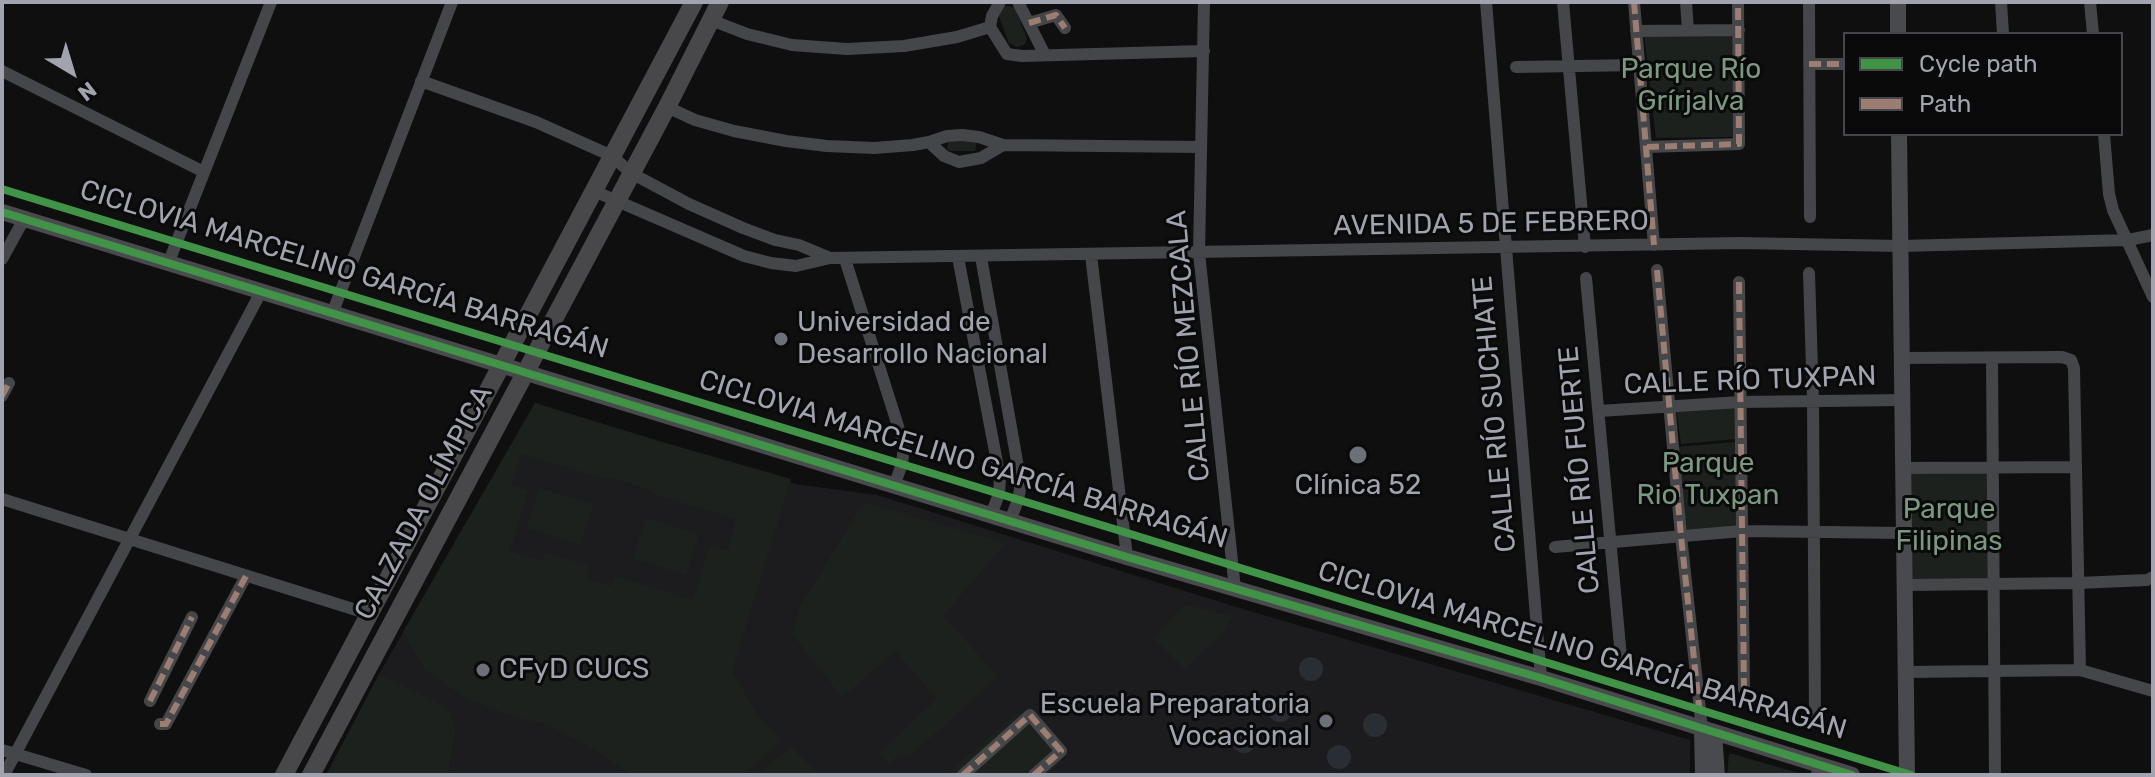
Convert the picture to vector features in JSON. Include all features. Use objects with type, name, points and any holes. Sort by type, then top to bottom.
[{"type":"main road","name":"CALZADA OLÍMPICA","points":[[284,775],[693,2]]},
{"type":"main road","name":"CALZADA OLÍMPICA","points":[[311,775],[720,2]]},
{"type":"main road","points":[[1898,2],[1898,32]]},
{"type":"main road","points":[[1899,136],[1907,775]]},
{"type":"main road","points":[[2,212],[1127,557],[1541,678],[1708,731],[1819,773],[1852,775]]},
{"type":"main road","points":[[1703,775],[1708,731]]},
{"type":"main road","points":[[1708,731],[1717,775]]},
{"type":"street","points":[[168,264],[271,2]]},
{"type":"street","points":[[332,314],[452,2]]},
{"type":"street","points":[[1000,2],[990,27],[1007,54],[1204,51]]},
{"type":"street","points":[[1018,2],[1045,55]]},
{"type":"street","name":"CALLE RÍO MEZCALA","points":[[1204,2],[1199,253],[1235,589]]},
{"type":"street","name":"CALLE RÍO SUCHIATE","points":[[1486,2],[1541,678]]},
{"type":"street","points":[[1563,2],[1585,247]]},
{"type":"street","points":[[1634,2],[1654,245]]},
{"type":"street","points":[[1686,2],[1688,30]]},
{"type":"street","points":[[1647,147],[1739,144],[1738,2]]},
{"type":"street","points":[[1809,2],[1810,217]]},
{"type":"street","points":[[1898,2],[1912,2]]},
{"type":"street","points":[[2001,2],[2003,32]]},
{"type":"street","points":[[2090,2],[2093,32]]},
{"type":"street","points":[[1029,23],[1056,15],[1065,28]]},
{"type":"street","points":[[711,20],[747,34],[792,45],[847,49],[904,46],[957,37],[990,27]]},
{"type":"street","points":[[1636,31],[1739,30]]},
{"type":"street","points":[[1809,64],[1843,64]]},
{"type":"street","points":[[1516,67],[1640,65]]},
{"type":"street","points":[[2,71],[204,172]]},
{"type":"street","name":"AVENIDA 5 DE FEBRERO","points":[[421,81],[536,122],[612,156],[631,173],[689,204],[743,228],[830,258]]},
{"type":"street","points":[[667,107],[695,120],[734,131],[827,146],[874,148],[962,135],[1003,145],[1201,147]]},
{"type":"street","points":[[2104,136],[2113,210],[2153,297]]},
{"type":"street","points":[[929,142],[944,156],[959,162],[981,158],[1003,145]]},
{"type":"street","name":"AVENIDA 5 DE FEBRERO","points":[[594,191],[744,256],[796,266],[830,258],[1740,243],[1901,246],[2128,240],[2153,235]]},
{"type":"street","points":[[2,259],[24,219]]},
{"type":"street","points":[[1091,255],[1127,557]]},
{"type":"street","points":[[958,257],[1000,478],[999,494],[991,515]]},
{"type":"street","points":[[981,257],[1021,484],[1010,521]]},
{"type":"street","points":[[845,259],[904,445],[902,464],[894,486]]},
{"type":"street","points":[[1657,270],[1681,536],[1708,731]]},
{"type":"street","points":[[1809,273],[1815,717]]},
{"type":"street","name":"CALLE RÍO FUERTE","points":[[1586,278],[1621,657]]},
{"type":"street","points":[[1739,282],[1744,689]]},
{"type":"street","points":[[4,775],[8,752],[128,539],[261,292]]},
{"type":"street","points":[[1902,358],[2062,357],[2071,360],[2074,368],[2080,670]]},
{"type":"street","points":[[1992,358],[1995,775]]},
{"type":"street","points":[[2,396],[9,383]]},
{"type":"street","name":"CALLE RÍO TUXPAN","points":[[1599,411],[1740,402],[1903,400]]},
{"type":"street","points":[[1903,468],[2076,467]]},
{"type":"street","points":[[2,499],[369,614]]},
{"type":"street","points":[[1555,547],[1742,531],[1904,533]]},
{"type":"street","points":[[160,724],[166,724],[246,576]]},
{"type":"street","points":[[1905,585],[2151,580]]},
{"type":"street","points":[[150,701],[192,617]]},
{"type":"street","points":[[166,670],[189,683]]},
{"type":"street","points":[[1906,672],[2080,670],[2153,691]]},
{"type":"street","points":[[963,775],[1030,715],[1061,751],[1034,775]]},
{"type":"street","points":[[8,752],[86,775]]},
{"type":"shaded area","points":[[535,403],[795,484],[877,495],[1243,609],[1690,740],[1690,775],[448,775],[456,731],[379,674]]},
{"type":"shaded area","points":[[1311,657],[1320,660],[1323,669],[1320,678],[1311,681],[1302,678],[1299,669],[1302,660]]},
{"type":"shaded area","points":[[1280,698],[1289,701],[1292,710],[1289,719],[1280,722],[1271,719],[1268,710],[1271,701]]},
{"type":"shaded area","points":[[1375,713],[1384,716],[1387,725],[1384,734],[1375,737],[1366,734],[1363,725],[1366,716]]},
{"type":"shaded area","points":[[1244,729],[1253,732],[1256,741],[1253,750],[1244,753],[1235,750],[1232,741],[1235,732]]},
{"type":"shaded area","points":[[1339,745],[1348,748],[1351,757],[1348,766],[1339,769],[1330,766],[1327,757],[1330,748]]},
{"type":"green space","points":[[1003,7],[1015,8],[1027,40],[1024,45],[1017,47],[1009,43],[999,17]]},
{"type":"green space","name":"Parque Río Grírjalva","points":[[1644,34],[1732,34],[1733,137],[1656,138]]},
{"type":"green space","points":[[948,140],[977,142],[975,151],[950,151],[947,149]]},
{"type":"green space","points":[[535,403],[791,479],[732,671],[759,718],[782,739],[743,775],[632,775],[594,749],[548,725],[469,700],[425,670],[403,632]],"holes":[[[521,454],[605,479],[606,476],[736,519],[728,550],[710,545],[693,600],[615,576],[611,586],[586,579],[590,566],[545,553],[542,561],[510,551],[528,490],[511,485]]]},
{"type":"green space","points":[[1737,405],[1736,439],[1681,444],[1676,408]]},
{"type":"green space","name":"Parque Rio Tuxpan","points":[[1736,442],[1737,526],[1684,533],[1676,447]]},
{"type":"green space","name":"Parque Filipinas","points":[[1903,468],[1993,468],[1993,584],[1905,585]]},
{"type":"green space","points":[[540,488],[593,504],[580,545],[527,528]]},
{"type":"green space","points":[[864,502],[1005,543],[943,616],[998,676],[909,757],[901,753],[889,763],[879,753],[937,699],[896,651],[842,697],[792,634],[800,607]]},
{"type":"green space","points":[[646,518],[699,534],[686,575],[633,558]]},
{"type":"green space","points":[[1185,604],[1233,616],[1225,631],[1185,669],[1154,638]]},
{"type":"green space","points":[[379,674],[449,709],[456,731],[448,775],[326,775]]},
{"type":"green space","points":[[1018,712],[1062,761],[1046,775],[946,775]]},
{"type":"green space","points":[[791,747],[820,775],[757,775],[770,764]]},
{"type":"green space","points":[[1729,754],[1733,754],[1805,775],[1727,775]]},
{"type":"marked path","points":[[1634,2],[1654,245]]},
{"type":"marked path","points":[[1647,147],[1739,144],[1738,2]]},
{"type":"marked path","points":[[1029,23],[1056,15],[1065,28]]},
{"type":"marked path","points":[[1809,64],[1843,64]]},
{"type":"marked path","points":[[1657,270],[1700,716]]},
{"type":"marked path","points":[[1739,282],[1744,689]]},
{"type":"marked path","points":[[2,396],[9,383]]},
{"type":"marked path","points":[[160,724],[166,724],[246,576]]},
{"type":"marked path","points":[[150,701],[192,617]]},
{"type":"marked path","points":[[963,775],[1030,715],[1061,751],[1034,775]]},
{"type":"cycle path","name":"CICLOVIA MARCELINO GARCÍA BARRAGÁN","points":[[2,189],[1911,775]]},
{"type":"cycle path","points":[[2,212],[1127,557],[1541,678],[1852,775]]},
{"type":"place","name":"Universidad de Desarrollo Nacional","points":[[781,339]]},
{"type":"place","name":"Clínica 52","points":[[1358,455]]},
{"type":"place","name":"CFyD CUCS","points":[[483,670]]},
{"type":"place","name":"Escuela Preparatoria Vocacional","points":[[1326,721]]}]
